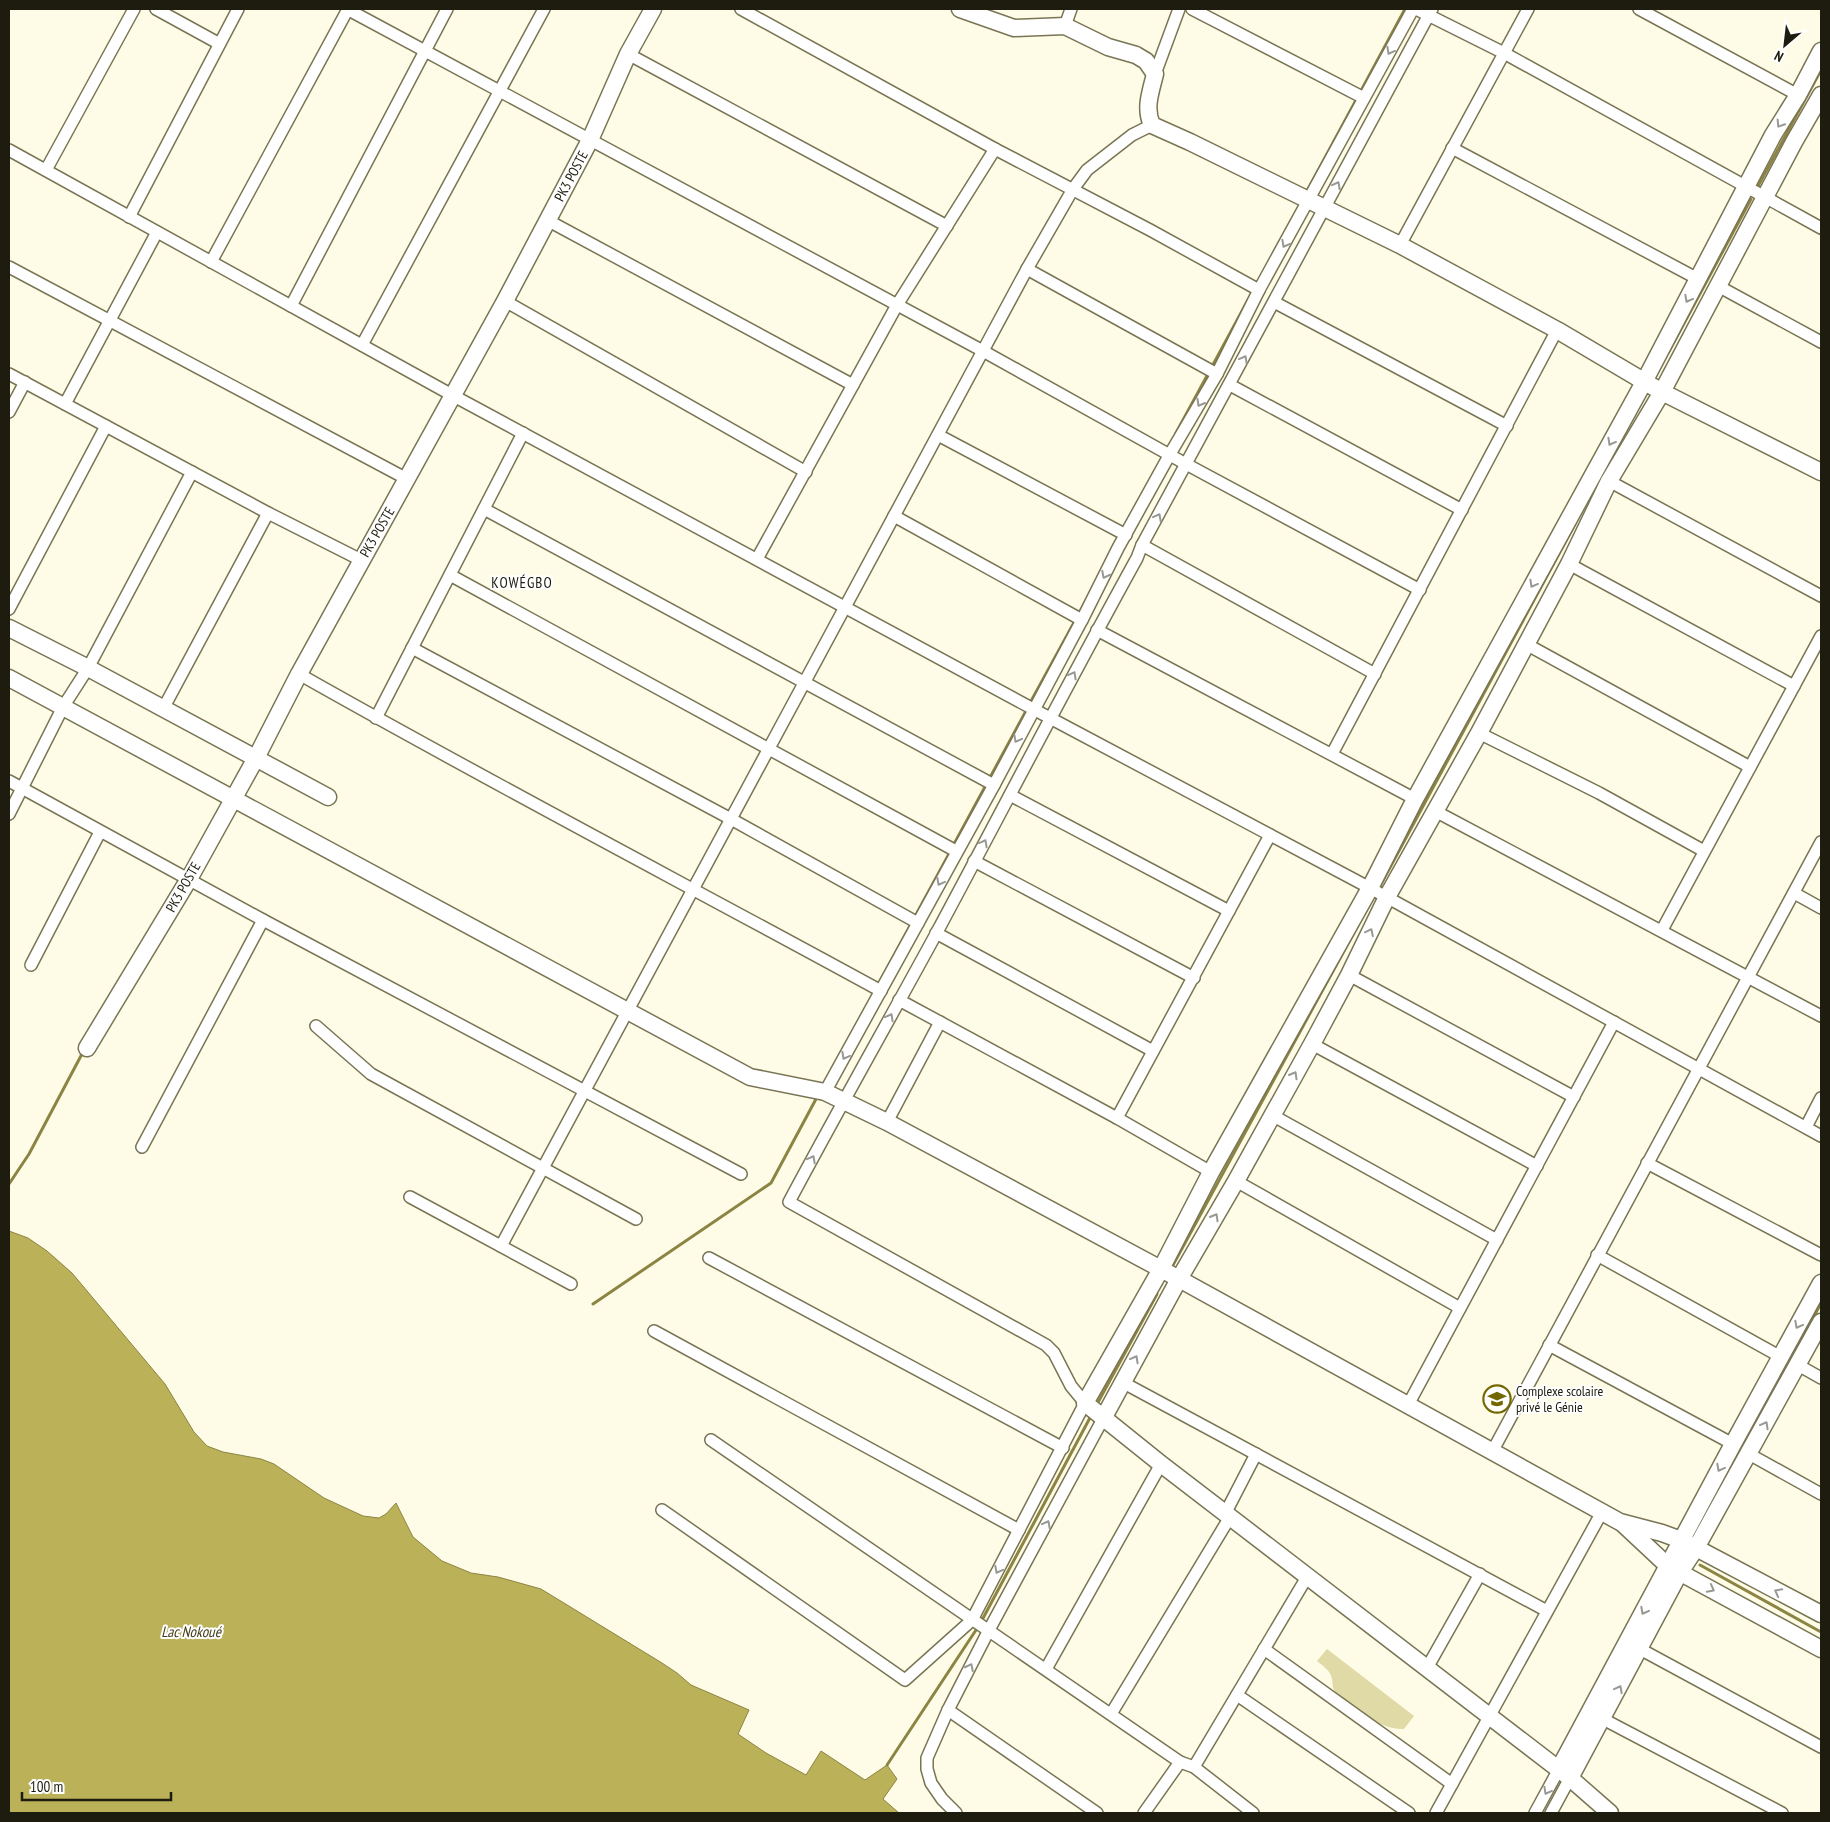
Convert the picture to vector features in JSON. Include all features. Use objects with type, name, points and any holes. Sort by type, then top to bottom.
[{"type":"street","points":[[46,170],[134,9]]},
{"type":"street","points":[[156,9],[218,43]]},
{"type":"street","points":[[130,217],[218,43],[238,9]]},
{"type":"street","points":[[211,262],[348,9],[983,351],[1186,464],[1420,590]]},
{"type":"street","points":[[291,306],[447,9]]},
{"type":"street","points":[[362,345],[544,9]]},
{"type":"street","name":"PK3 POSTE","points":[[87,1048],[188,879],[256,758],[298,674],[360,560],[407,479],[590,140],[628,54],[653,9]]},
{"type":"street","points":[[741,9],[995,149],[1259,290]]},
{"type":"street","points":[[960,9],[1014,28],[1065,26],[1108,47],[1136,55],[1146,62],[1155,74]]},
{"type":"street","points":[[1065,26],[1071,9]]},
{"type":"street","points":[[1179,9],[1155,74],[1148,108],[1152,125],[1400,245],[1558,330],[1662,392],[1821,472]]},
{"type":"street","points":[[1192,9],[1364,98]]},
{"type":"street","points":[[825,1092],[994,785],[1118,548],[1217,374],[1259,290],[1415,9],[1430,12],[1821,228]]},
{"type":"street","points":[[1400,245],[1528,9]]},
{"type":"street","points":[[1639,9],[1798,95]]},
{"type":"street","points":[[1430,12],[1142,545],[1137,558],[936,934],[789,1202],[1035,1338],[1054,1353],[1071,1386],[1085,1403],[1227,1516],[1565,1774],[1604,1812]]},
{"type":"street","points":[[662,1510],[904,1680],[972,1620],[1085,1403],[1161,1269],[1211,1172],[1370,888],[1415,799],[1644,382],[1773,135],[1798,95],[1821,51]]},
{"type":"street","points":[[628,54],[947,226]]},
{"type":"street","points":[[956,1813],[942,1799],[931,1783],[927,1769],[927,1758],[948,1710],[1122,1382],[1349,976],[1387,898],[1569,564],[1609,481],[1662,392],[1794,142],[1819,104]]},
{"type":"street","points":[[501,1246],[983,351],[1073,189],[1087,170],[1106,154],[1132,135],[1152,125]]},
{"type":"street","points":[[1452,148],[1698,279]]},
{"type":"street","points":[[757,559],[897,305],[995,149]]},
{"type":"street","points":[[9,150],[452,395],[1050,718],[1370,888],[1821,1136]]},
{"type":"street","points":[[547,220],[853,385]]},
{"type":"street","points":[[65,404],[157,232]]},
{"type":"street","points":[[9,267],[407,479]]},
{"type":"street","points":[[1027,270],[1217,374]]},
{"type":"street","points":[[1718,286],[1821,342]]},
{"type":"street","points":[[504,301],[806,472]]},
{"type":"street","points":[[1274,302],[1507,426]]},
{"type":"street","points":[[1332,754],[1558,330]]},
{"type":"street","points":[[9,374],[268,513],[360,560]]},
{"type":"street","points":[[9,412],[25,382]]},
{"type":"street","points":[[1230,385],[1462,510]]},
{"type":"street","points":[[9,609],[106,426]]},
{"type":"street","points":[[376,718],[523,433]]},
{"type":"street","points":[[938,435],[1126,535]]},
{"type":"street","points":[[9,814],[63,707],[88,668],[192,472]]},
{"type":"street","points":[[1609,481],[1821,596]]},
{"type":"street","points":[[484,509],[994,785]]},
{"type":"street","points":[[163,709],[268,513]]},
{"type":"street","points":[[894,516],[1082,620]]},
{"type":"street","points":[[1142,545],[1375,674]]},
{"type":"street","points":[[1118,548],[1137,558]]},
{"type":"street","points":[[1569,564],[1794,686]]},
{"type":"street","points":[[450,575],[956,851]]},
{"type":"street","points":[[9,628],[88,668],[328,797]]},
{"type":"street","points":[[1097,630],[1415,799]]},
{"type":"street","points":[[1662,930],[1821,636]]},
{"type":"street","points":[[1526,644],[1750,767]]},
{"type":"street","points":[[412,648],[731,819],[918,923]]},
{"type":"street","points":[[298,674],[881,991]]},
{"type":"street","points":[[9,678],[750,1077],[825,1092],[888,1122],[1161,1269],[1620,1522],[1651,1551],[1674,1569],[1821,1649]]},
{"type":"street","points":[[1478,733],[1599,793],[1704,851]]},
{"type":"street","points":[[9,782],[263,920],[741,1174]]},
{"type":"street","points":[[1010,795],[1229,911]]},
{"type":"street","points":[[1435,812],[1662,930],[1821,1016]]},
{"type":"street","points":[[31,965],[100,832]]},
{"type":"street","points":[[1117,1118],[1270,835]]},
{"type":"street","points":[[1492,1452],[1821,842]]},
{"type":"street","points":[[974,861],[1194,978]]},
{"type":"street","points":[[1794,893],[1821,908]]},
{"type":"street","points":[[142,1147],[263,920]]},
{"type":"street","points":[[936,934],[1153,1051]]},
{"type":"street","points":[[1349,976],[1574,1097]]},
{"type":"street","points":[[900,1000],[1117,1118],[1211,1172]]},
{"type":"street","points":[[888,1122],[940,1022]]},
{"type":"street","points":[[1408,1405],[1614,1022]]},
{"type":"street","points":[[316,1026],[371,1074],[636,1219]]},
{"type":"street","points":[[1312,1044],[1537,1166]]},
{"type":"street","points":[[1806,1127],[1821,1098]]},
{"type":"street","points":[[1272,1115],[1497,1240]]},
{"type":"street","points":[[1647,1163],[1821,1255]]},
{"type":"street","points":[[1236,1181],[1460,1308]]},
{"type":"street","points":[[410,1197],[572,1284]]},
{"type":"street","points":[[1597,1255],[1781,1357]]},
{"type":"street","points":[[709,1258],[1063,1448]]},
{"type":"street","points":[[1689,1544],[1733,1444],[1821,1283]]},
{"type":"street","points":[[1551,1813],[1565,1774],[1674,1569],[1749,1454],[1821,1322]]},
{"type":"street","points":[[654,1331],[1019,1530]]},
{"type":"street","points":[[1549,1345],[1733,1444]]},
{"type":"street","points":[[1798,1365],[1821,1378]]},
{"type":"street","points":[[1122,1382],[1547,1611]]},
{"type":"street","points":[[712,1440],[1180,1762],[1194,1767],[1253,1813]]},
{"type":"street","points":[[1111,1714],[1227,1516],[1256,1454]]},
{"type":"street","points":[[1749,1454],[1821,1494]]},
{"type":"street","points":[[1046,1669],[1161,1464]]},
{"type":"street","points":[[1436,1813],[1602,1512]]},
{"type":"street","points":[[1620,1522],[1662,1532],[1689,1544],[1821,1614]]},
{"type":"street","points":[[1535,1813],[1603,1719],[1640,1649],[1674,1569]]},
{"type":"street","points":[[1427,1668],[1480,1574]]},
{"type":"street","points":[[1194,1767],[1307,1577]]},
{"type":"street","points":[[1264,1649],[1452,1784]]},
{"type":"street","points":[[1640,1649],[1821,1747]]},
{"type":"street","points":[[1237,1695],[1409,1813]]},
{"type":"street","points":[[948,1710],[1097,1813]]},
{"type":"street","points":[[1603,1719],[1782,1813]]},
{"type":"street","points":[[1144,1813],[1180,1762]]},
{"type":"shaded area","points":[[1327,1649],[1414,1716],[1404,1729],[1396,1729],[1376,1722],[1339,1697],[1333,1689],[1330,1674],[1317,1661]]},
{"type":"water","name":"Lac Nokoué","points":[[9,1231],[28,1238],[47,1251],[72,1273],[165,1384],[194,1432],[207,1446],[223,1452],[261,1459],[274,1464],[324,1498],[363,1516],[379,1518],[386,1514],[396,1503],[413,1537],[442,1561],[471,1573],[498,1577],[541,1589],[662,1663],[691,1685],[749,1710],[738,1734],[766,1753],[806,1775],[821,1751],[865,1780],[887,1765],[897,1779],[883,1799],[899,1813],[9,1813]]},
{"type":"waterway","points":[[1306,193],[1405,9]]},
{"type":"waterway","points":[[1757,188],[1821,70]]},
{"type":"waterway","points":[[1668,353],[1751,199]]},
{"type":"waterway","points":[[1176,433],[1248,300]]},
{"type":"waterway","points":[[1380,886],[1575,524]]},
{"type":"waterway","points":[[1030,703],[1088,597]]},
{"type":"waterway","points":[[953,846],[1027,709]]},
{"type":"waterway","points":[[878,985],[950,852]]},
{"type":"waterway","points":[[1173,1265],[1357,927]]},
{"type":"waterway","points":[[9,1184],[29,1154],[83,1052]]},
{"type":"waterway","points":[[593,1304],[771,1183],[816,1099]]},
{"type":"waterway","points":[[1096,1406],[1157,1294]]},
{"type":"waterway","points":[[1795,1352],[1821,1303]]},
{"type":"waterway","points":[[981,1622],[1092,1414]]},
{"type":"waterway","points":[[1700,1565],[1821,1632]]},
{"type":"waterway","points":[[887,1765],[976,1630]]},
{"type":"place","name":"Complexe scolaire privé le Génie","points":[[1497,1399]]},
{"type":"district","name":"KOWÉGBO","points":[[522,583]]}]
